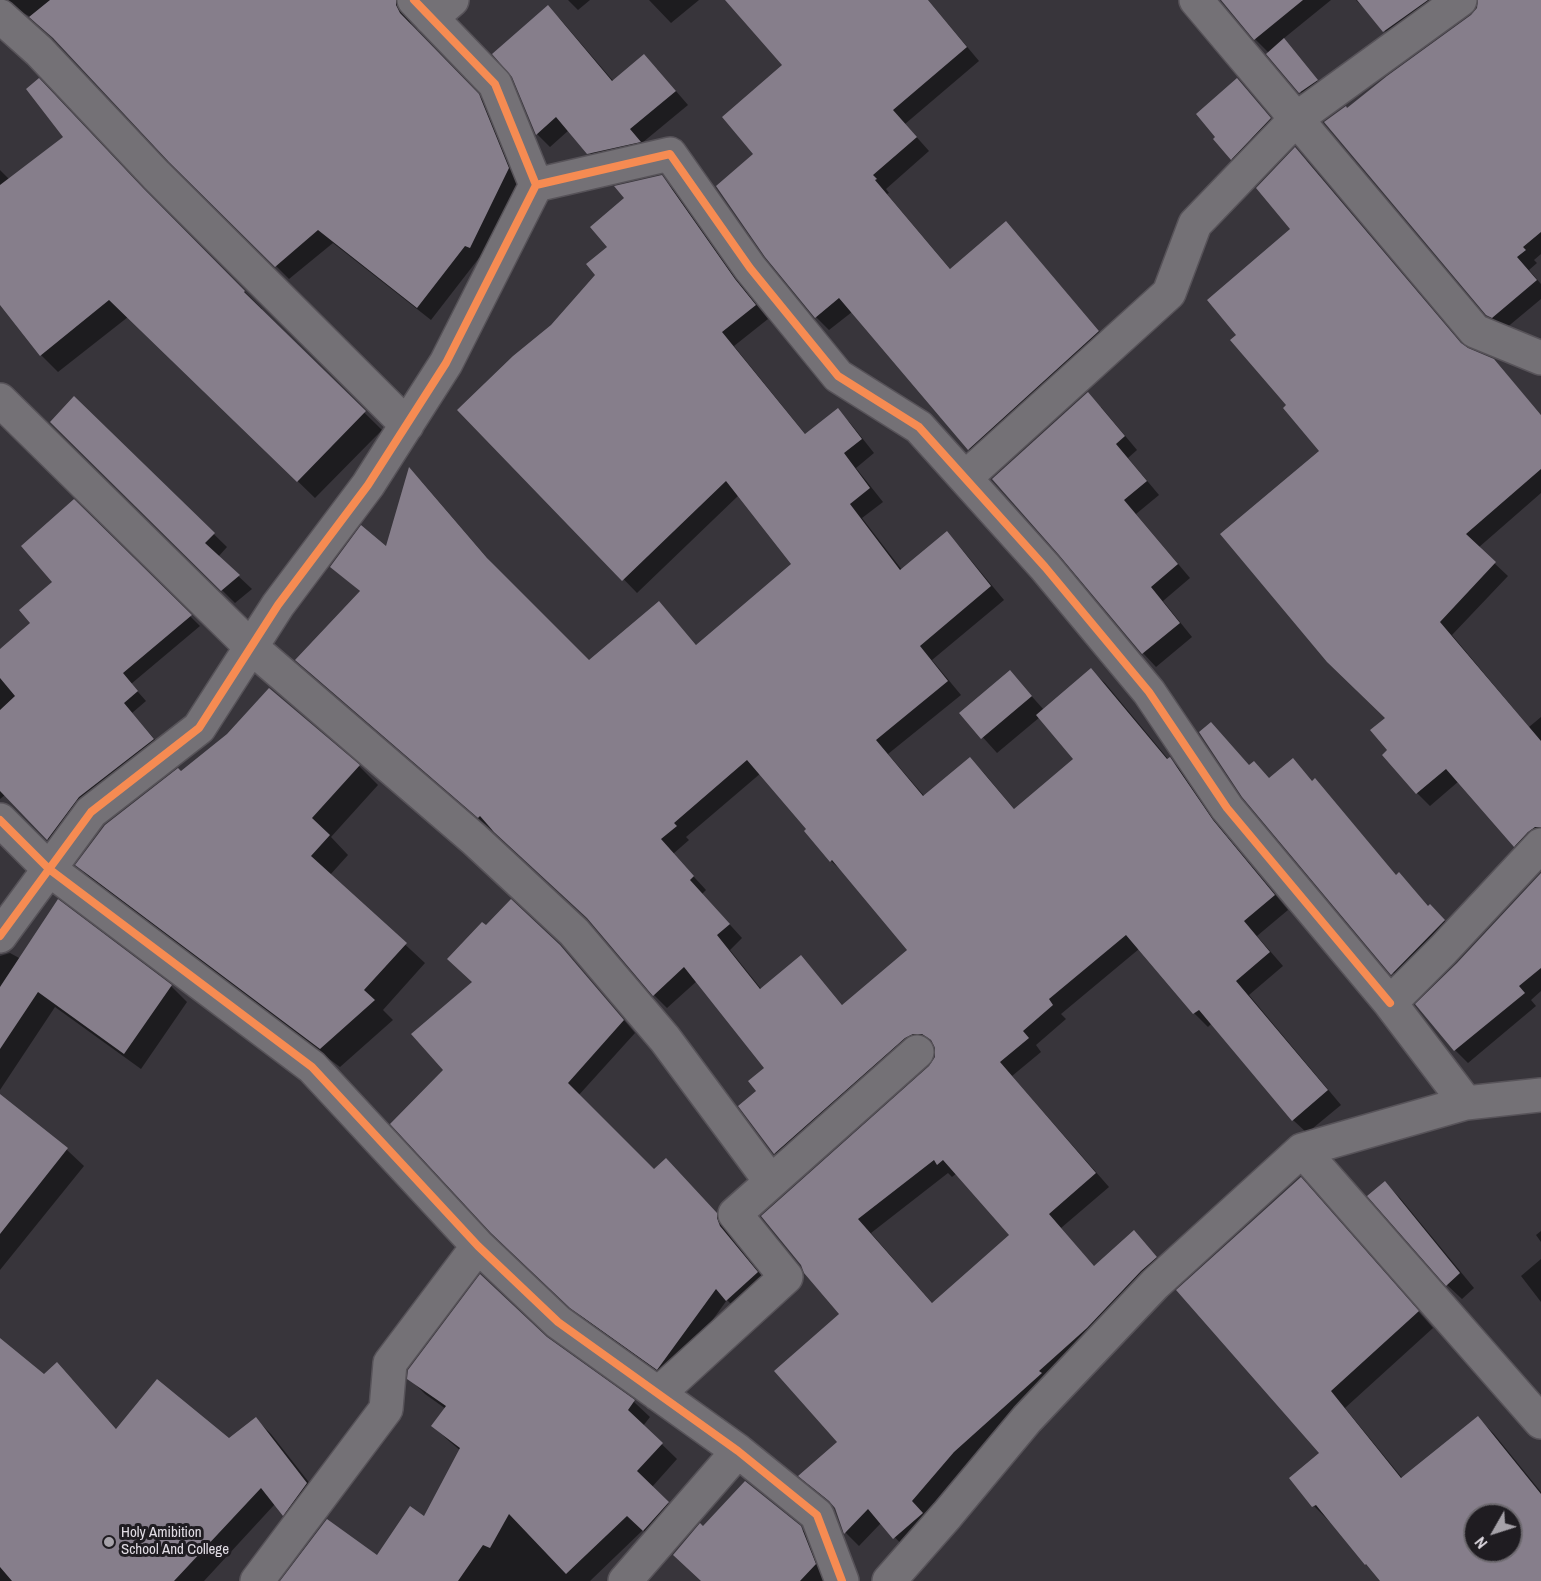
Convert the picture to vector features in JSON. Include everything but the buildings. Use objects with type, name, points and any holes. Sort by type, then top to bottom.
[{"type":"street","points":[[1196,0],[1475,331],[1541,358]]},
{"type":"street","points":[[965,478],[1168,293],[1195,224],[1296,119],[1460,0]]},
{"type":"street","points":[[0,936],[92,812],[199,728],[278,605],[368,485],[446,363],[536,185],[495,84],[432,6]]},
{"type":"street","points":[[0,16],[39,51],[156,175],[407,425]]},
{"type":"street","points":[[536,185],[670,154],[750,268],[838,376],[919,427],[1045,567],[1149,692],[1227,808],[1390,1003],[1466,1103]]},
{"type":"street","points":[[0,400],[251,647],[474,839],[574,932],[665,1039],[771,1182]]},
{"type":"street","points":[[0,820],[49,869],[312,1067],[478,1246],[558,1322],[738,1452],[817,1515],[842,1581]]},
{"type":"street","points":[[1390,1003],[1541,845]]},
{"type":"street","points":[[658,1394],[786,1277],[735,1214],[917,1052]]},
{"type":"street","points":[[889,1581],[1027,1419],[1147,1293],[1302,1150],[1466,1103],[1541,1095]]},
{"type":"street","points":[[1302,1150],[1541,1422]]},
{"type":"street","points":[[257,1581],[386,1409],[390,1363],[478,1246]]},
{"type":"street","points":[[625,1581],[738,1452]]},
{"type":"cycle path","points":[[0,936],[91,812],[199,728],[278,605],[368,485],[446,363],[536,185],[495,84],[414,0]]},
{"type":"cycle path","points":[[536,185],[670,154],[750,268],[838,376],[919,427],[1045,567],[1149,692],[1227,808],[1390,1003]]},
{"type":"cycle path","points":[[0,820],[49,869],[312,1067],[478,1246],[558,1322],[738,1451],[817,1515],[842,1581]]},
{"type":"place","name":"Holy Amibition School And College","points":[[109,1542]]}]
